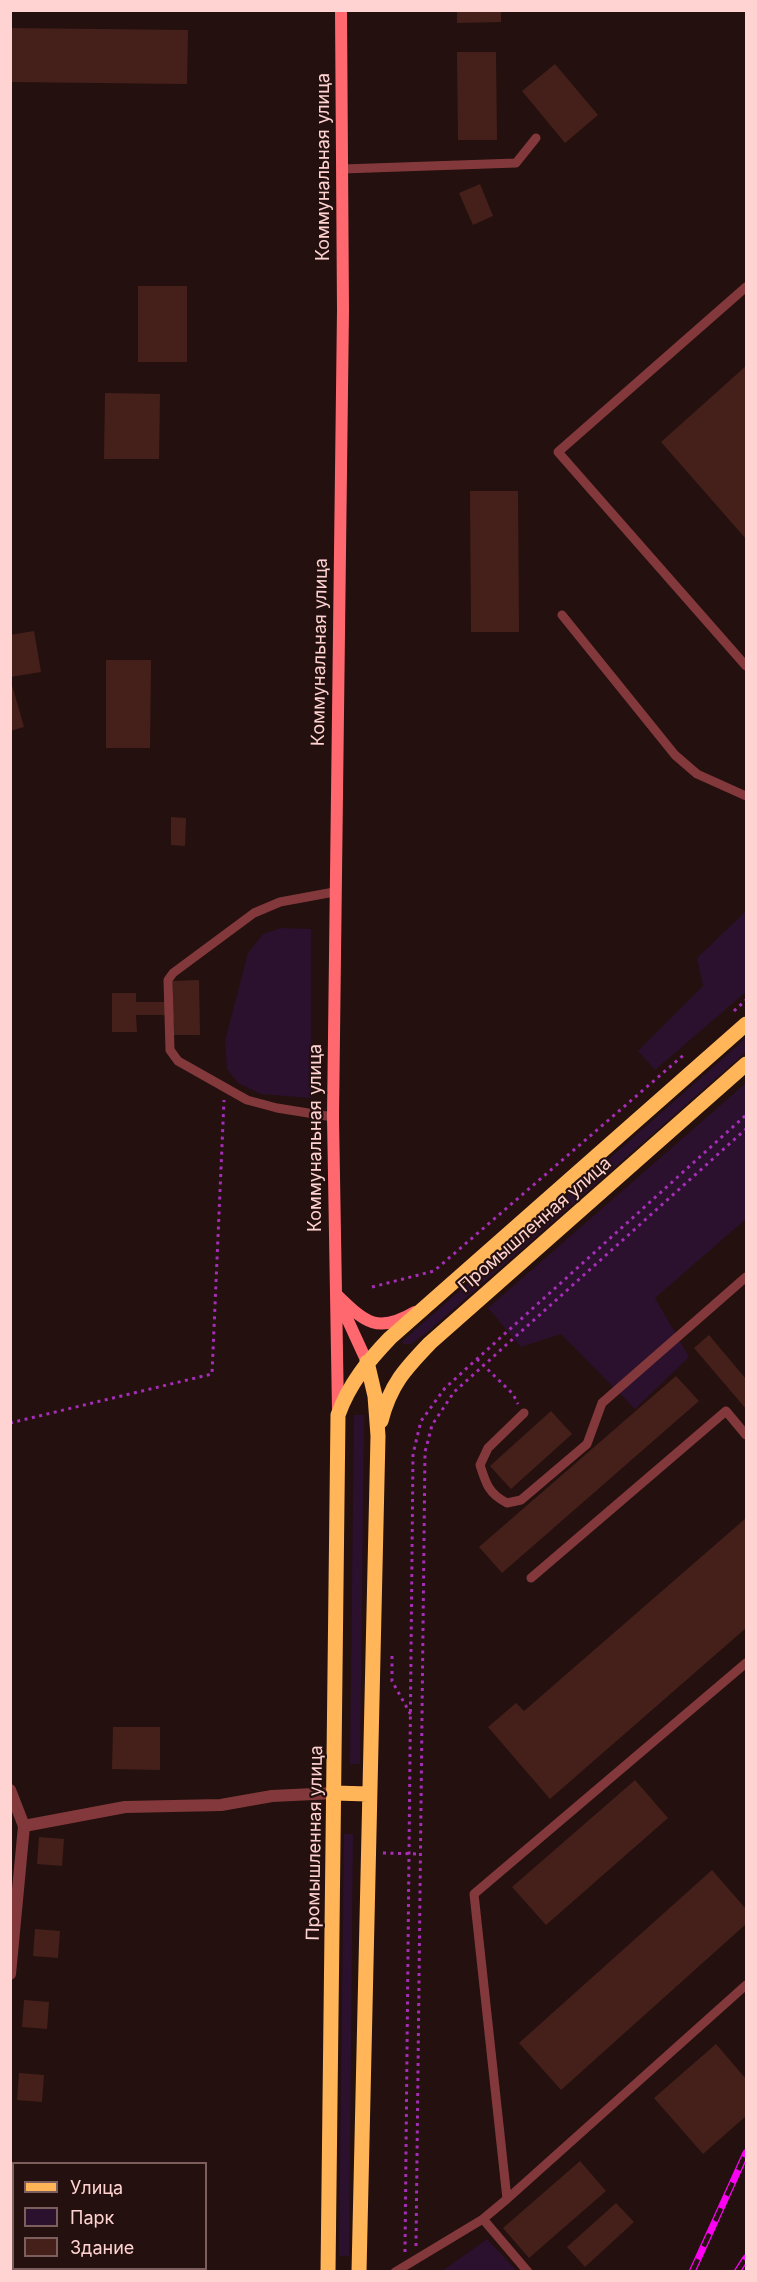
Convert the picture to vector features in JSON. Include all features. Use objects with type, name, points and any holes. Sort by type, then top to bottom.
[{"type":"main road","name":"Коммунальная улица","points":[[336,1294],[333,1117],[343,310],[341,10]]},
{"type":"main road","name":"Промышленная улица","points":[[338,1415],[344,1399],[367,1362],[424,1307],[747,1024]]},
{"type":"main road","name":"Промышленная улица","points":[[378,1436],[385,1406],[404,1370],[439,1335],[747,1064]]},
{"type":"main road","name":"Промышленная улица","points":[[336,1294],[362,1319],[373,1323],[389,1323],[405,1318],[424,1307]]},
{"type":"main road","name":"Промышленная улица","points":[[336,1294],[367,1362],[375,1396],[378,1436],[368,1794],[359,2271]]},
{"type":"main road","name":"Промышленная улица","points":[[328,2271],[335,1793],[338,1415],[336,1294]]},
{"type":"main road","points":[[367,1362],[374,1369],[383,1373],[404,1370]]},
{"type":"main road","points":[[335,1793],[368,1794]]},
{"type":"street","points":[[10,1790],[24,1826],[10,1974]]},
{"type":"street","points":[[24,1826],[125,1807],[220,1805],[272,1796],[335,1793]]},
{"type":"lane","points":[[343,169],[516,163],[536,138]]},
{"type":"lane","points":[[747,287],[558,452],[747,666]]},
{"type":"lane","points":[[562,615],[675,755],[697,774],[747,796]]},
{"type":"lane","points":[[333,1117],[277,1108],[247,1100],[178,1060],[170,1050],[168,980],[173,973],[254,913],[280,902],[334,892]]},
{"type":"lane","points":[[524,1413],[488,1448],[480,1465],[485,1481],[495,1496],[507,1503],[521,1500],[587,1444],[602,1402],[747,1277]]},
{"type":"lane","points":[[531,1578],[726,1411],[747,1435]]},
{"type":"lane","points":[[507,2199],[474,1894],[747,1663]]},
{"type":"lane","points":[[395,2271],[416,2261],[483,2219],[747,1985]]},
{"type":"lane","points":[[483,2219],[528,2271]]},
{"type":"path","points":[[729,1016],[747,1000]]},
{"type":"path","points":[[372,1287],[434,1271],[693,1047]]},
{"type":"path","points":[[10,1423],[212,1374],[224,1087]]},
{"type":"path","points":[[405,2267],[413,1454],[421,1421],[445,1388],[747,1115]]},
{"type":"path","points":[[416,2261],[425,1452],[432,1425],[454,1392],[747,1129]]},
{"type":"path","points":[[477,1359],[513,1394]]},
{"type":"path","points":[[392,1656],[392,1682],[411,1715]]},
{"type":"path","points":[[392,1853],[420,1854]]},
{"type":"green space","points":[[746,911],[746,992],[655,1070],[638,1051],[703,986],[697,958]]},
{"type":"green space","points":[[281,928],[311,929],[311,1098],[261,1094],[238,1083],[227,1069],[225,1041],[248,953],[263,934]]},
{"type":"green space","points":[[746,1038],[746,1052],[425,1334],[411,1344],[402,1342],[414,1331]]},
{"type":"green space","points":[[746,1083],[746,1219],[655,1298],[689,1357],[635,1409],[561,1334],[521,1347],[488,1308]]},
{"type":"green space","points":[[354,1415],[364,1415],[360,1764],[350,1764]]},
{"type":"green space","points":[[344,1834],[353,1834],[349,2256],[339,2256]]},
{"type":"green space","points":[[487,2239],[517,2271],[442,2271]]},
{"type":"building","points":[[457,10],[501,10],[501,22],[457,23]]},
{"type":"building","points":[[10,28],[188,30],[187,84],[10,82]]},
{"type":"building","points":[[457,52],[496,52],[497,140],[458,140]]},
{"type":"building","points":[[555,64],[598,115],[565,143],[522,91]]},
{"type":"building","points":[[480,184],[493,216],[473,225],[459,193]]},
{"type":"building","points":[[138,286],[187,286],[187,362],[138,362]]},
{"type":"building","points":[[746,366],[746,539],[661,442]]},
{"type":"building","points":[[105,393],[160,394],[159,459],[104,459]]},
{"type":"building","points":[[470,491],[518,491],[519,632],[471,632]]},
{"type":"building","points":[[34,631],[41,672],[10,677],[10,635]]},
{"type":"building","points":[[106,660],[151,660],[150,748],[106,748]]},
{"type":"building","points":[[10,678],[24,727],[10,731]]},
{"type":"building","points":[[171,817],[186,818],[185,846],[171,845]]},
{"type":"building","points":[[199,980],[200,1035],[174,1035],[173,1015],[136,1015],[137,1032],[112,1032],[112,993],[136,993],[136,1002],[173,1002],[173,981]]},
{"type":"building","points":[[709,1335],[746,1379],[746,1409],[694,1348]]},
{"type":"building","points":[[676,1376],[699,1401],[502,1573],[479,1547]]},
{"type":"building","points":[[551,1411],[572,1434],[511,1489],[490,1466]]},
{"type":"building","points":[[746,1518],[746,1628],[550,1799],[488,1727],[516,1703],[524,1711]]},
{"type":"building","points":[[113,1727],[160,1727],[160,1770],[112,1769]]},
{"type":"building","points":[[635,1780],[668,1818],[546,1925],[512,1887]]},
{"type":"building","points":[[39,1837],[64,1839],[62,1866],[37,1864]]},
{"type":"building","points":[[712,1870],[746,1909],[746,1924],[561,2090],[519,2043]]},
{"type":"building","points":[[35,1929],[60,1931],[58,1958],[33,1956]]},
{"type":"building","points":[[24,2000],[49,2002],[47,2029],[22,2027]]},
{"type":"building","points":[[716,2044],[746,2079],[746,2116],[703,2154],[654,2098]]},
{"type":"building","points":[[19,2073],[44,2075],[42,2102],[17,2100]]},
{"type":"building","points":[[580,2161],[606,2191],[529,2258],[503,2228]]},
{"type":"building","points":[[10,2188],[12,2188],[12,2216],[10,2216]]},
{"type":"building","points":[[616,2203],[634,2222],[585,2267],[567,2247]]},
{"type":"railway","points":[[692,2272],[746,2153]]},
{"type":"railway","points":[[737,2272],[746,2258]]}]
